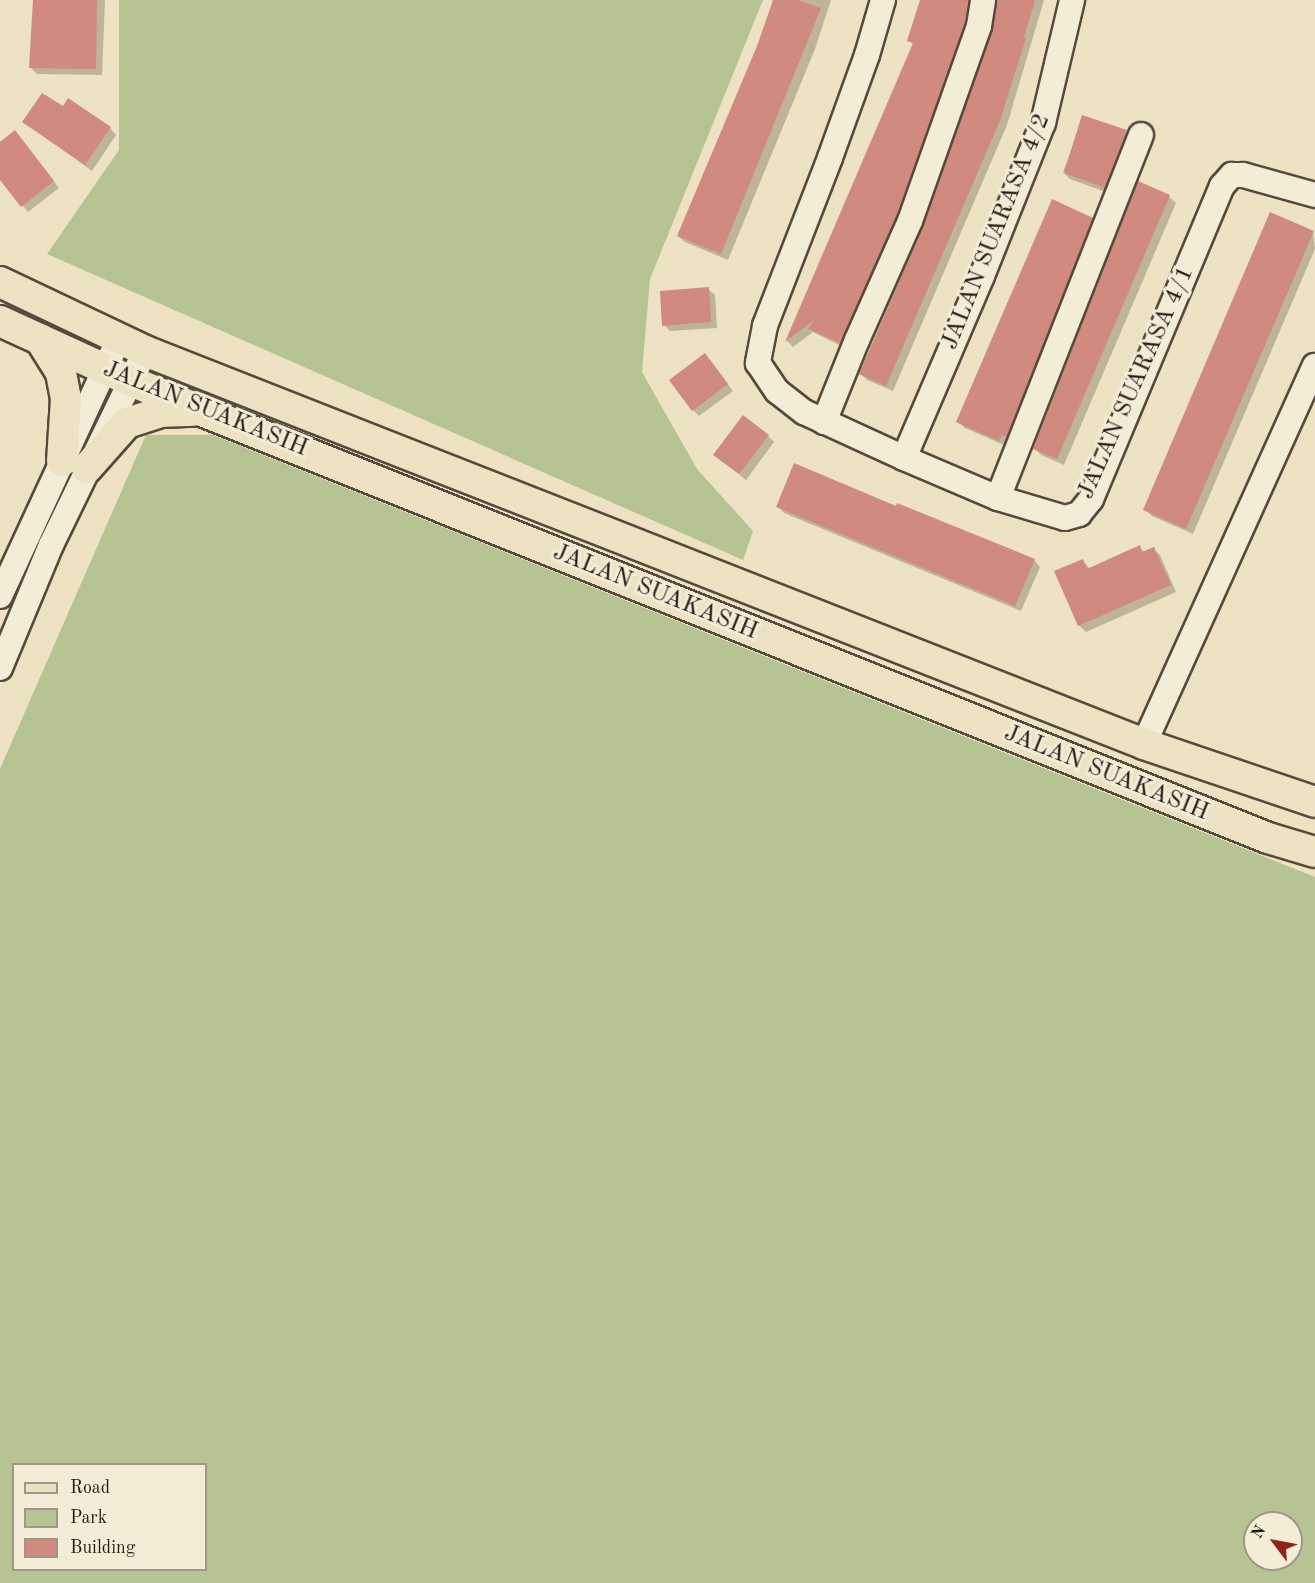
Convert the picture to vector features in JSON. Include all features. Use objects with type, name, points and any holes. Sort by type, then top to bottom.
[{"type":"main road","name":"JALAN SUAKASIH","points":[[0,282],[132,345],[1144,744],[1315,802]]},
{"type":"main road","name":"JALAN SUAKASIH","points":[[0,321],[103,369],[202,411],[1268,838],[1315,852]]},
{"type":"main road","points":[[40,339],[61,373],[74,464]]},
{"type":"main road","points":[[74,464],[127,423],[160,412],[202,411]]},
{"type":"street","name":"JALAN SUARASA 4/1","points":[[883,0],[867,55],[830,158],[765,326],[758,363],[777,391],[804,412],[824,422],[998,498],[1065,518],[1079,513],[1091,499],[1222,186],[1232,175],[1244,175],[1315,195]]},
{"type":"street","points":[[824,422],[857,340],[910,221],[979,26],[983,0]]},
{"type":"street","name":"JALAN SUARASA 4/2","points":[[904,458],[982,276],[1043,123],[1072,0]]},
{"type":"street","points":[[998,498],[1141,135]]},
{"type":"street","points":[[0,668],[51,545],[103,369],[132,345]]},
{"type":"street","points":[[0,596],[74,464],[130,381],[132,345]]},
{"type":"street","points":[[1144,744],[1315,366]]},
{"type":"green space","points":[[119,0],[763,0],[650,279],[642,372],[697,469],[753,531],[743,560],[47,254],[119,150]]},
{"type":"green space","points":[[146,435],[213,435],[1315,877],[1315,1583],[0,1583],[0,769]]},
{"type":"building","points":[[33,0],[97,0],[96,69],[29,68]]},
{"type":"building","points":[[773,0],[798,0],[821,8],[721,254],[677,236],[757,46]]},
{"type":"building","points":[[920,0],[969,0],[965,23],[897,216],[840,343],[808,329],[814,320],[785,342],[913,43],[907,41]]},
{"type":"building","points":[[997,0],[1035,0],[1024,37],[1026,38],[1001,118],[886,386],[859,374],[923,226],[992,31]]},
{"type":"building","points":[[42,93],[63,106],[68,98],[111,127],[85,165],[22,122]]},
{"type":"building","points":[[1082,115],[1127,130],[1105,188],[1064,173]]},
{"type":"building","points":[[15,130],[54,181],[21,207],[0,180],[0,142]]},
{"type":"building","points":[[1138,181],[1170,195],[1057,459],[1033,449]]},
{"type":"building","points":[[1052,199],[1093,218],[1007,437],[1002,435],[999,441],[956,422]]},
{"type":"building","points":[[1270,212],[1314,231],[1186,529],[1143,510]]},
{"type":"building","points":[[709,287],[711,322],[662,326],[660,291]]},
{"type":"building","points":[[705,353],[728,384],[692,411],[669,380]]},
{"type":"building","points":[[743,415],[769,435],[739,474],[713,455]]},
{"type":"building","points":[[794,463],[896,506],[897,503],[1035,559],[1015,606],[776,507]]},
{"type":"building","points":[[1140,545],[1142,552],[1154,547],[1171,585],[1078,626],[1054,571],[1083,559],[1087,569]]}]
